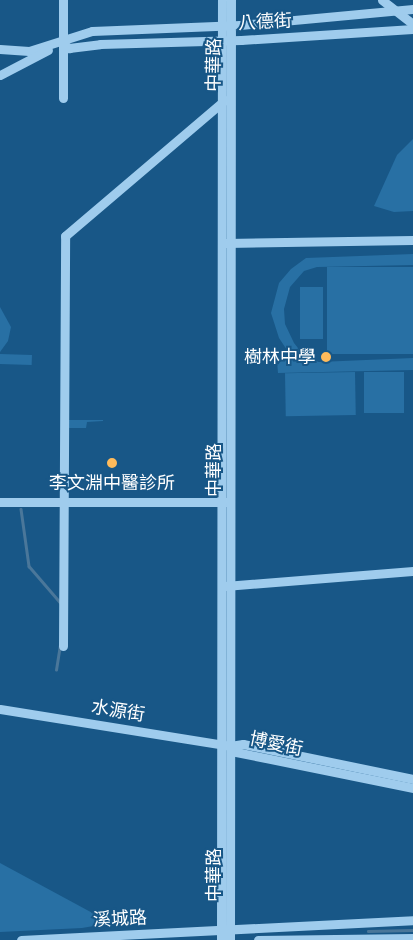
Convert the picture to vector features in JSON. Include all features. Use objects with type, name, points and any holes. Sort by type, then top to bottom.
[{"type":"street","points":[[63,0],[63,98]]},
{"type":"street","name":"中華路","points":[[222,0],[227,25]]},
{"type":"street","name":"中華路","points":[[221,940],[226,745],[227,502],[231,420],[226,243],[226,100],[227,25],[231,0]]},
{"type":"street","points":[[382,0],[413,24]]},
{"type":"street","name":"八德街","points":[[0,49],[30,51],[62,43],[69,36],[92,31],[227,25],[413,9]]},
{"type":"street","name":"八德街","points":[[62,43],[70,48],[129,42],[227,40],[413,29]]},
{"type":"street","points":[[0,75],[62,43]]},
{"type":"street","points":[[63,646],[65,236],[226,100]]},
{"type":"street","points":[[226,243],[413,240]]},
{"type":"street","points":[[0,502],[227,502]]},
{"type":"street","points":[[227,586],[413,571]]},
{"type":"street","name":"水源街","points":[[0,709],[226,745]]},
{"type":"street","name":"博愛街","points":[[226,745],[243,744],[413,778]]},
{"type":"street","name":"中華路","points":[[226,745],[230,940]]},
{"type":"street","name":"博愛街","points":[[226,745],[236,752],[413,788]]},
{"type":"street","name":"溪城路","points":[[21,940],[413,920]]},
{"type":"street","points":[[258,940],[413,938]]},
{"type":"shaded area","points":[[413,139],[413,211],[394,212],[374,206],[397,155]]},
{"type":"shaded area","points":[[413,254],[413,265],[317,267],[304,271],[290,287],[284,309],[285,324],[294,343],[306,358],[319,362],[413,358],[413,370],[278,373],[277,361],[293,359],[279,338],[271,313],[279,283],[291,269],[306,258]]},
{"type":"shaded area","points":[[327,267],[413,267],[413,354],[327,354]]},
{"type":"shaded area","points":[[300,287],[323,287],[323,339],[300,339]]},
{"type":"shaded area","points":[[0,307],[11,327],[8,341],[0,352]]},
{"type":"shaded area","points":[[0,354],[32,355],[32,365],[0,364]]},
{"type":"shaded area","points":[[355,372],[356,415],[286,416],[285,373]]},
{"type":"shaded area","points":[[364,372],[404,372],[404,413],[364,413]]},
{"type":"shaded area","points":[[67,420],[103,421],[87,422],[86,428],[67,428]]},
{"type":"shaded area","points":[[0,863],[111,923],[82,928],[0,932]]},
{"type":"waterway","points":[[21,509],[29,566],[60,602]]},
{"type":"waterway","points":[[56,670],[60,645]]},
{"type":"waterway","points":[[368,931],[413,930]]},
{"type":"place","name":"樹林中學","points":[[326,357]]},
{"type":"place","name":"李文淵中醫診所","points":[[112,463]]}]
